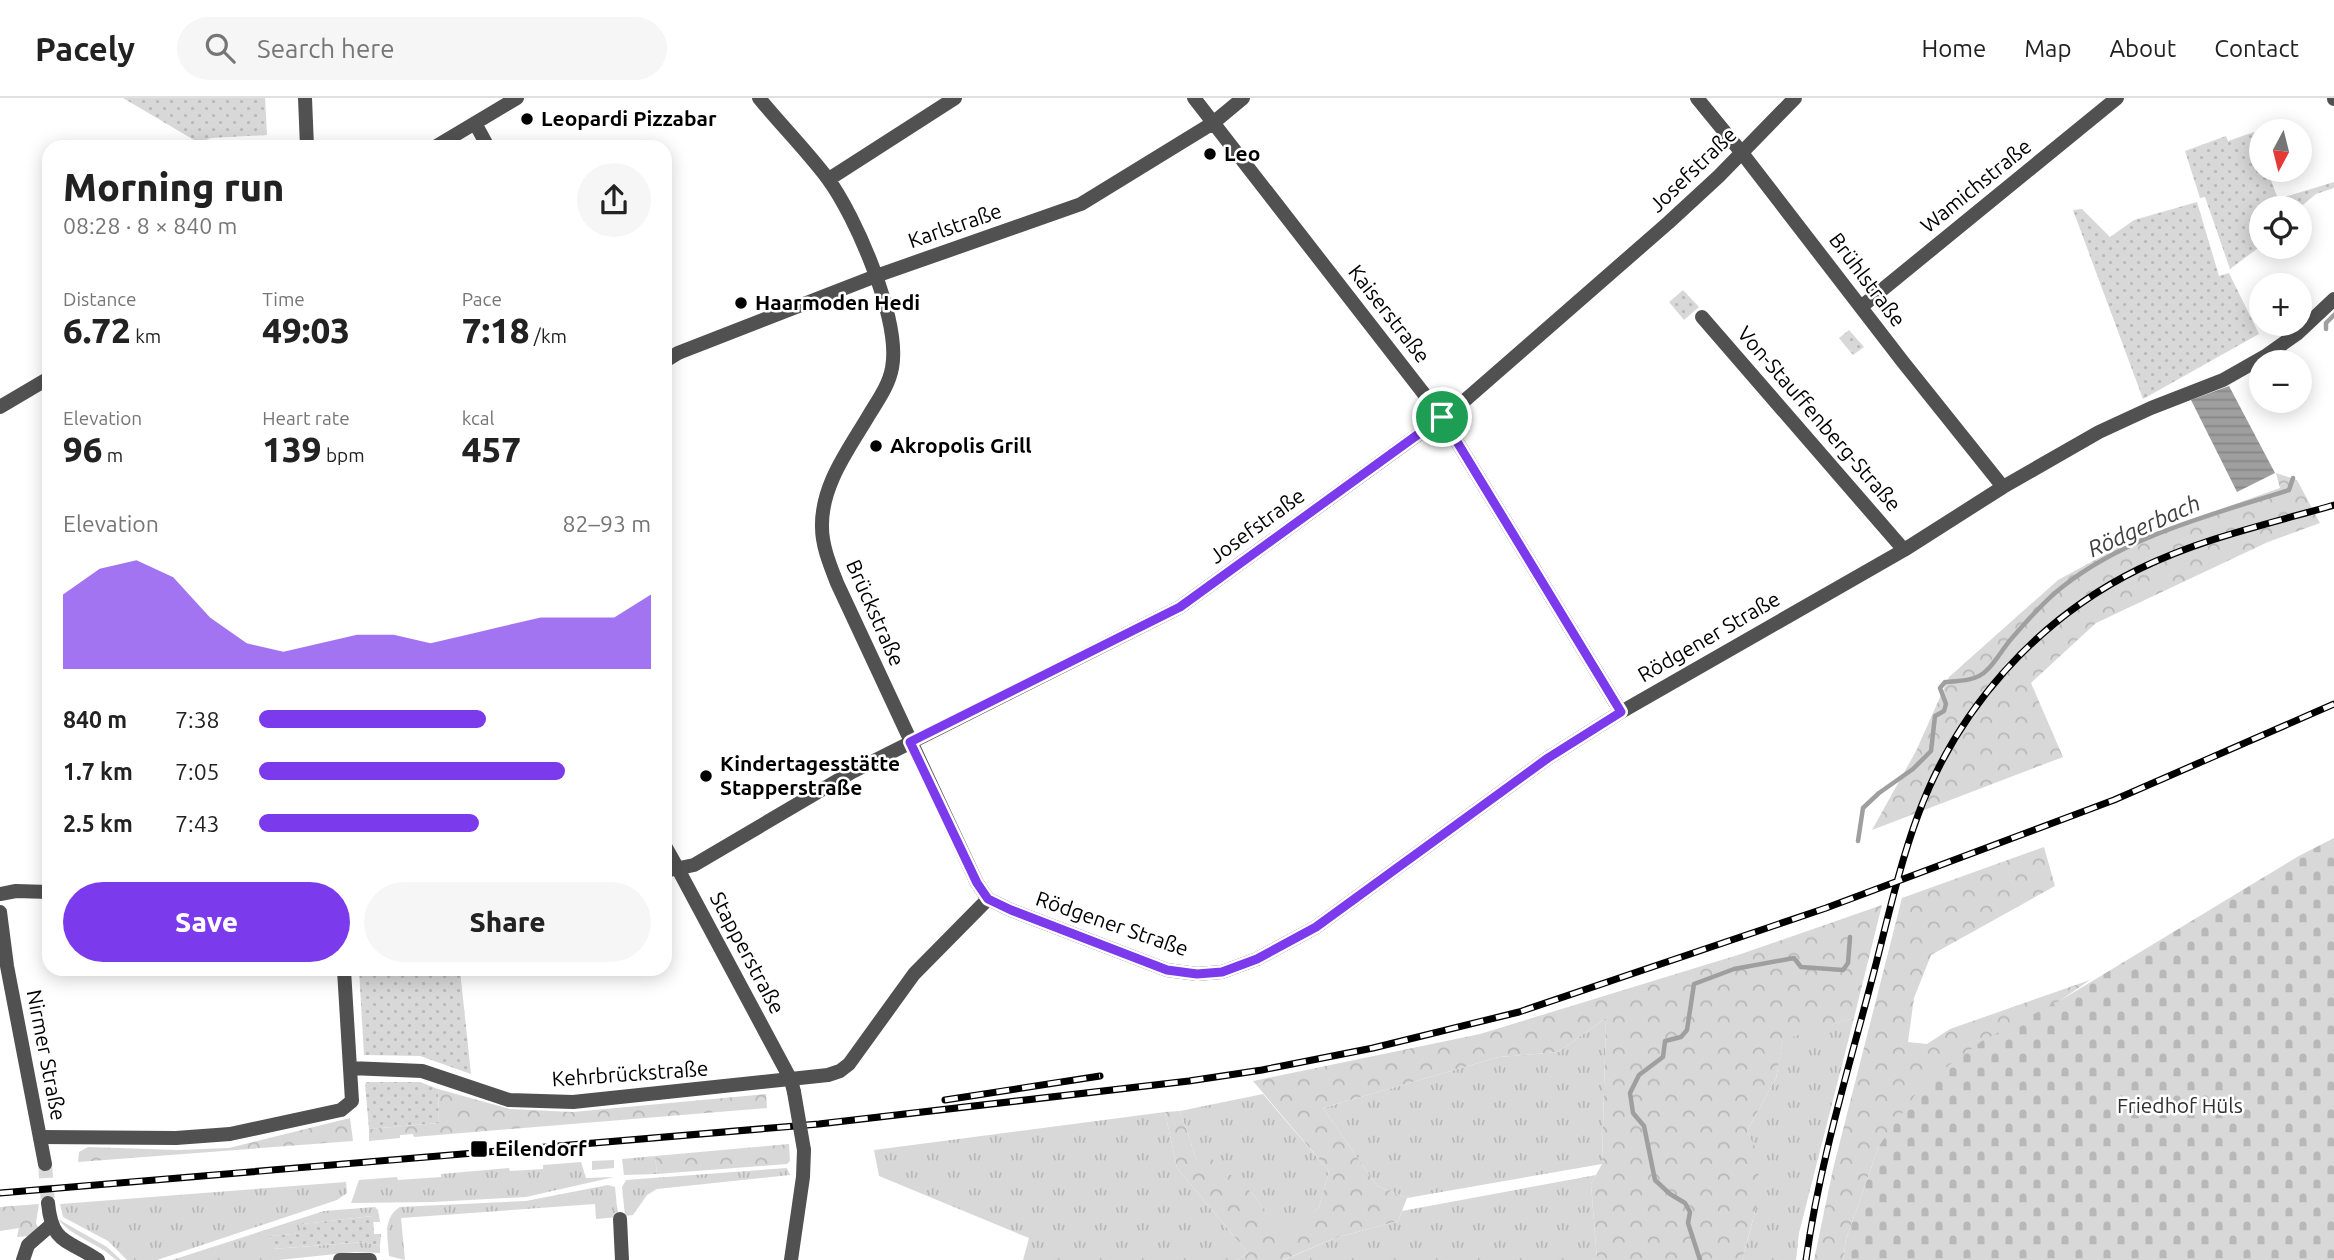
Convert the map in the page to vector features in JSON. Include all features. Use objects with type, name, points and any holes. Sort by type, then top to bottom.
[{"type":"street","points":[[305,98],[307,140]]},
{"type":"street","points":[[447,140],[517,98]]},
{"type":"street","name":"Brückstraße","points":[[759,98],[829,179],[851,218],[876,276],[888,313],[893,343],[892,367],[885,390],[834,477],[825,502],[822,527],[826,554],[910,742],[977,883],[988,899]]},
{"type":"street","points":[[829,179],[955,98]]},
{"type":"street","name":"Kaiserstraße","points":[[1194,98],[1442,417],[1621,712]]},
{"type":"street","name":"Karlstraße","points":[[672,357],[876,276],[1082,204],[1213,123],[1243,98]]},
{"type":"street","name":"Brühlstraße","points":[[1697,98],[2003,487]]},
{"type":"street","name":"Josefstraße","points":[[672,870],[694,865],[852,772],[1180,607],[1442,417],[1638,251],[1742,153],[1795,98]]},
{"type":"street","name":"Wamichstraße","points":[[1861,307],[2117,98]]},
{"type":"street","points":[[475,123],[484,140]]},
{"type":"street","name":"Rödgener Straße","points":[[988,899],[1167,970],[1197,974],[1222,972],[1257,959],[1316,927],[1548,758],[1621,712],[1904,550],[2003,487],[2099,432],[2222,380],[2267,355],[2298,332],[2334,299]]},
{"type":"street","name":"Von-Stauffenberg-Straße","points":[[1702,317],[1904,550]]},
{"type":"street","points":[[0,407],[42,382]]},
{"type":"street","name":"Stapperstraße","points":[[672,870],[793,1086],[804,1150],[803,1177],[791,1260]]},
{"type":"street","points":[[0,894],[16,891],[42,892]]},
{"type":"street","points":[[793,1086],[840,1071],[849,1064],[914,974],[988,899]]},
{"type":"street","name":"Nirmer Straße","points":[[0,912],[7,966],[45,1164]]},
{"type":"street","points":[[40,1137],[176,1138],[230,1134],[341,1110],[352,1101],[344,976]]},
{"type":"street","name":"Kehrbrückstraße","points":[[350,1068],[422,1071],[509,1100],[573,1102],[793,1086]]},
{"type":"street","points":[[48,1203],[51,1226],[55,1233],[98,1260]]},
{"type":"street","points":[[620,1219],[622,1260]]},
{"type":"street","points":[[23,1260],[29,1245],[51,1226]]},
{"type":"street","points":[[340,1260],[370,1260]]},
{"type":"green space","points":[[123,98],[265,98],[267,135],[194,140]]},
{"type":"green space","points":[[2249,134],[2249,182],[2272,182],[2277,196],[2249,196],[2249,255],[2230,269],[2205,197],[2200,198],[2185,151],[2226,136],[2228,141]]},
{"type":"green space","points":[[2334,182],[2334,188],[2312,197],[2288,196]]},
{"type":"green space","points":[[2197,202],[2219,276],[2229,273],[2249,314],[2249,336],[2255,336],[2143,399],[2073,210],[2082,209],[2110,237],[2134,220]]},
{"type":"green space","points":[[1683,290],[1699,307],[1684,320],[1669,302]]},
{"type":"green space","points":[[1849,330],[1864,347],[1853,355],[1839,338]]},
{"type":"green space","points":[[2276,473],[2297,480],[2320,523],[2268,542],[2096,623],[2031,683],[2063,757],[1872,830],[1916,751],[1949,677],[2058,580],[2128,542],[2280,488]]},
{"type":"green space","name":"Friedhof Hüls","points":[[2334,838],[2334,1260],[1843,1260],[1846,1239],[1879,1146],[1922,1085],[1982,1041],[2061,1000],[2297,857]]},
{"type":"green space","points":[[2044,847],[2055,886],[1931,955],[1914,998],[1908,1042],[1927,1044],[1950,1029],[2090,980],[2061,1000],[1879,1146],[1846,1239],[1843,1260],[1814,1260],[1833,1169],[1902,898]]},
{"type":"green space","points":[[1882,905],[1854,1018],[1783,1040],[1776,1078],[1747,1131],[1757,1151],[1760,1193],[1742,1260],[1597,1260],[1591,1184],[1602,1164],[1606,1018],[1558,1052],[1499,1057],[1323,1108],[1377,1186],[1407,1198],[1398,1221],[1335,1238],[1283,1260],[1237,1260],[1248,1253],[1177,1168],[1165,1112],[1180,1111],[1197,1161],[1212,1159],[1252,1193],[1286,1237],[1319,1207],[1329,1171],[1253,1081],[1480,1034],[1741,954]]},
{"type":"green space","points":[[359,976],[461,976],[471,1074],[420,1056],[364,1055]]},
{"type":"green space","points":[[1606,1018],[1602,1164],[1407,1198],[1377,1186],[1323,1108],[1499,1057],[1558,1052]]},
{"type":"green space","points":[[1854,1018],[1799,1233],[1796,1260],[1742,1260],[1755,1211],[1759,1180],[1754,1149],[1747,1131],[1776,1078],[1783,1039]]},
{"type":"green space","points":[[367,1082],[420,1082],[438,1089],[439,1123],[369,1129]]},
{"type":"green space","points":[[438,1089],[510,1109],[573,1112],[766,1094],[767,1108],[414,1137],[413,1134],[400,1135],[400,1138],[369,1141],[369,1129],[439,1123]]},
{"type":"green space","points":[[1263,1094],[1329,1171],[1319,1207],[1286,1238],[1252,1193],[1197,1161],[1180,1111]]},
{"type":"green space","points":[[1165,1112],[1177,1168],[1248,1253],[1237,1260],[1023,1260],[1029,1238],[879,1176],[874,1150]]},
{"type":"green space","points":[[350,1118],[353,1141],[78,1162],[79,1152],[88,1147],[178,1150],[229,1148]]},
{"type":"green space","points":[[789,1144],[790,1161],[787,1164],[657,1174],[655,1156]]},
{"type":"green space","points":[[655,1156],[657,1174],[624,1175],[622,1159]]},
{"type":"green space","points":[[614,1160],[614,1168],[592,1170],[592,1161]]},
{"type":"green space","points":[[581,1162],[586,1178],[614,1177],[526,1197],[351,1203],[359,1180],[441,1177],[441,1174],[509,1168],[510,1171],[543,1169],[543,1165]]},
{"type":"green space","points":[[787,1168],[790,1175],[657,1189],[647,1195],[633,1215],[625,1216],[622,1187],[626,1180]]},
{"type":"green space","points":[[1596,1175],[1591,1184],[1597,1260],[1284,1260],[1335,1238],[1398,1221],[1402,1211]]},
{"type":"green space","points":[[346,1182],[347,1193],[337,1200],[157,1260],[127,1260],[108,1241],[63,1217],[60,1204]]},
{"type":"green space","points":[[608,1185],[615,1187],[618,1217],[596,1219],[595,1204],[401,1218],[405,1260],[389,1256],[388,1223],[400,1207],[526,1201]]},
{"type":"green space","points":[[39,1204],[36,1223],[39,1229],[31,1236],[17,1237],[19,1228],[0,1231],[0,1207]]},
{"type":"green space","points":[[375,1207],[380,1222],[373,1222],[372,1216],[303,1224],[303,1233],[270,1236],[273,1249],[365,1242],[380,1246],[380,1253],[355,1252],[279,1260],[172,1260],[324,1211]]},
{"type":"green space","points":[[373,1216],[374,1234],[381,1234],[380,1246],[364,1242],[272,1249],[270,1236],[302,1233],[302,1224]]},
{"type":"green space","points":[[58,1219],[107,1247],[121,1260],[116,1260],[71,1231]]},
{"type":"shaded area","points":[[2229,386],[2275,473],[2237,492],[2191,400]]},
{"type":"waterway","name":"Rödgerbach","points":[[2326,329],[2326,323],[2334,315]]},
{"type":"waterway","name":"Rödgerbach","points":[[1858,841],[1863,808],[1913,769],[1931,751],[1935,716],[1944,711],[1946,704],[1940,688],[1945,682],[1967,680],[1982,674],[2042,605],[2086,570],[2113,554],[2200,518],[2289,490],[2293,478]]},
{"type":"waterway","name":"Rödgerbach","points":[[1700,1260],[1688,1223],[1690,1212],[1685,1203],[1655,1180],[1644,1126],[1633,1113],[1630,1093],[1639,1075],[1663,1057],[1665,1041],[1681,1037],[1687,1030],[1694,984],[1734,969],[1794,958],[1801,967],[1843,970],[1848,963],[1850,937]]},
{"type":"tunnel","points":[[45,1164],[48,1203]]},
{"type":"railway","points":[[1806,1260],[1834,1120],[1904,856],[1935,776],[1978,704],[2005,671],[2067,614],[2139,569],[2186,549],[2334,505]]},
{"type":"railway","points":[[0,1193],[819,1124],[1189,1081],[1373,1048],[1519,1012],[1826,908],[2114,800],[2334,704]]},
{"type":"railway","points":[[945,1100],[1100,1076]]},
{"type":"place","name":"Leopardi Pizzabar","points":[[527,119]]},
{"type":"place","name":"Leo","points":[[1210,154]]},
{"type":"place","name":"Haarmoden Hedi","points":[[741,303]]},
{"type":"place","name":"Akropolis Grill","points":[[876,446]]},
{"type":"place","name":"Kindertagesstätte Stapperstraße","points":[[706,776]]},
{"type":"place","name":"Eilendorf","points":[[479,1149]]},
{"type":"route","points":[[1442,417],[1621,712],[1548,758],[1316,927],[1257,959],[1222,972],[1197,974],[1167,970],[988,899],[977,883],[910,742],[1180,607],[1442,417]]}]
